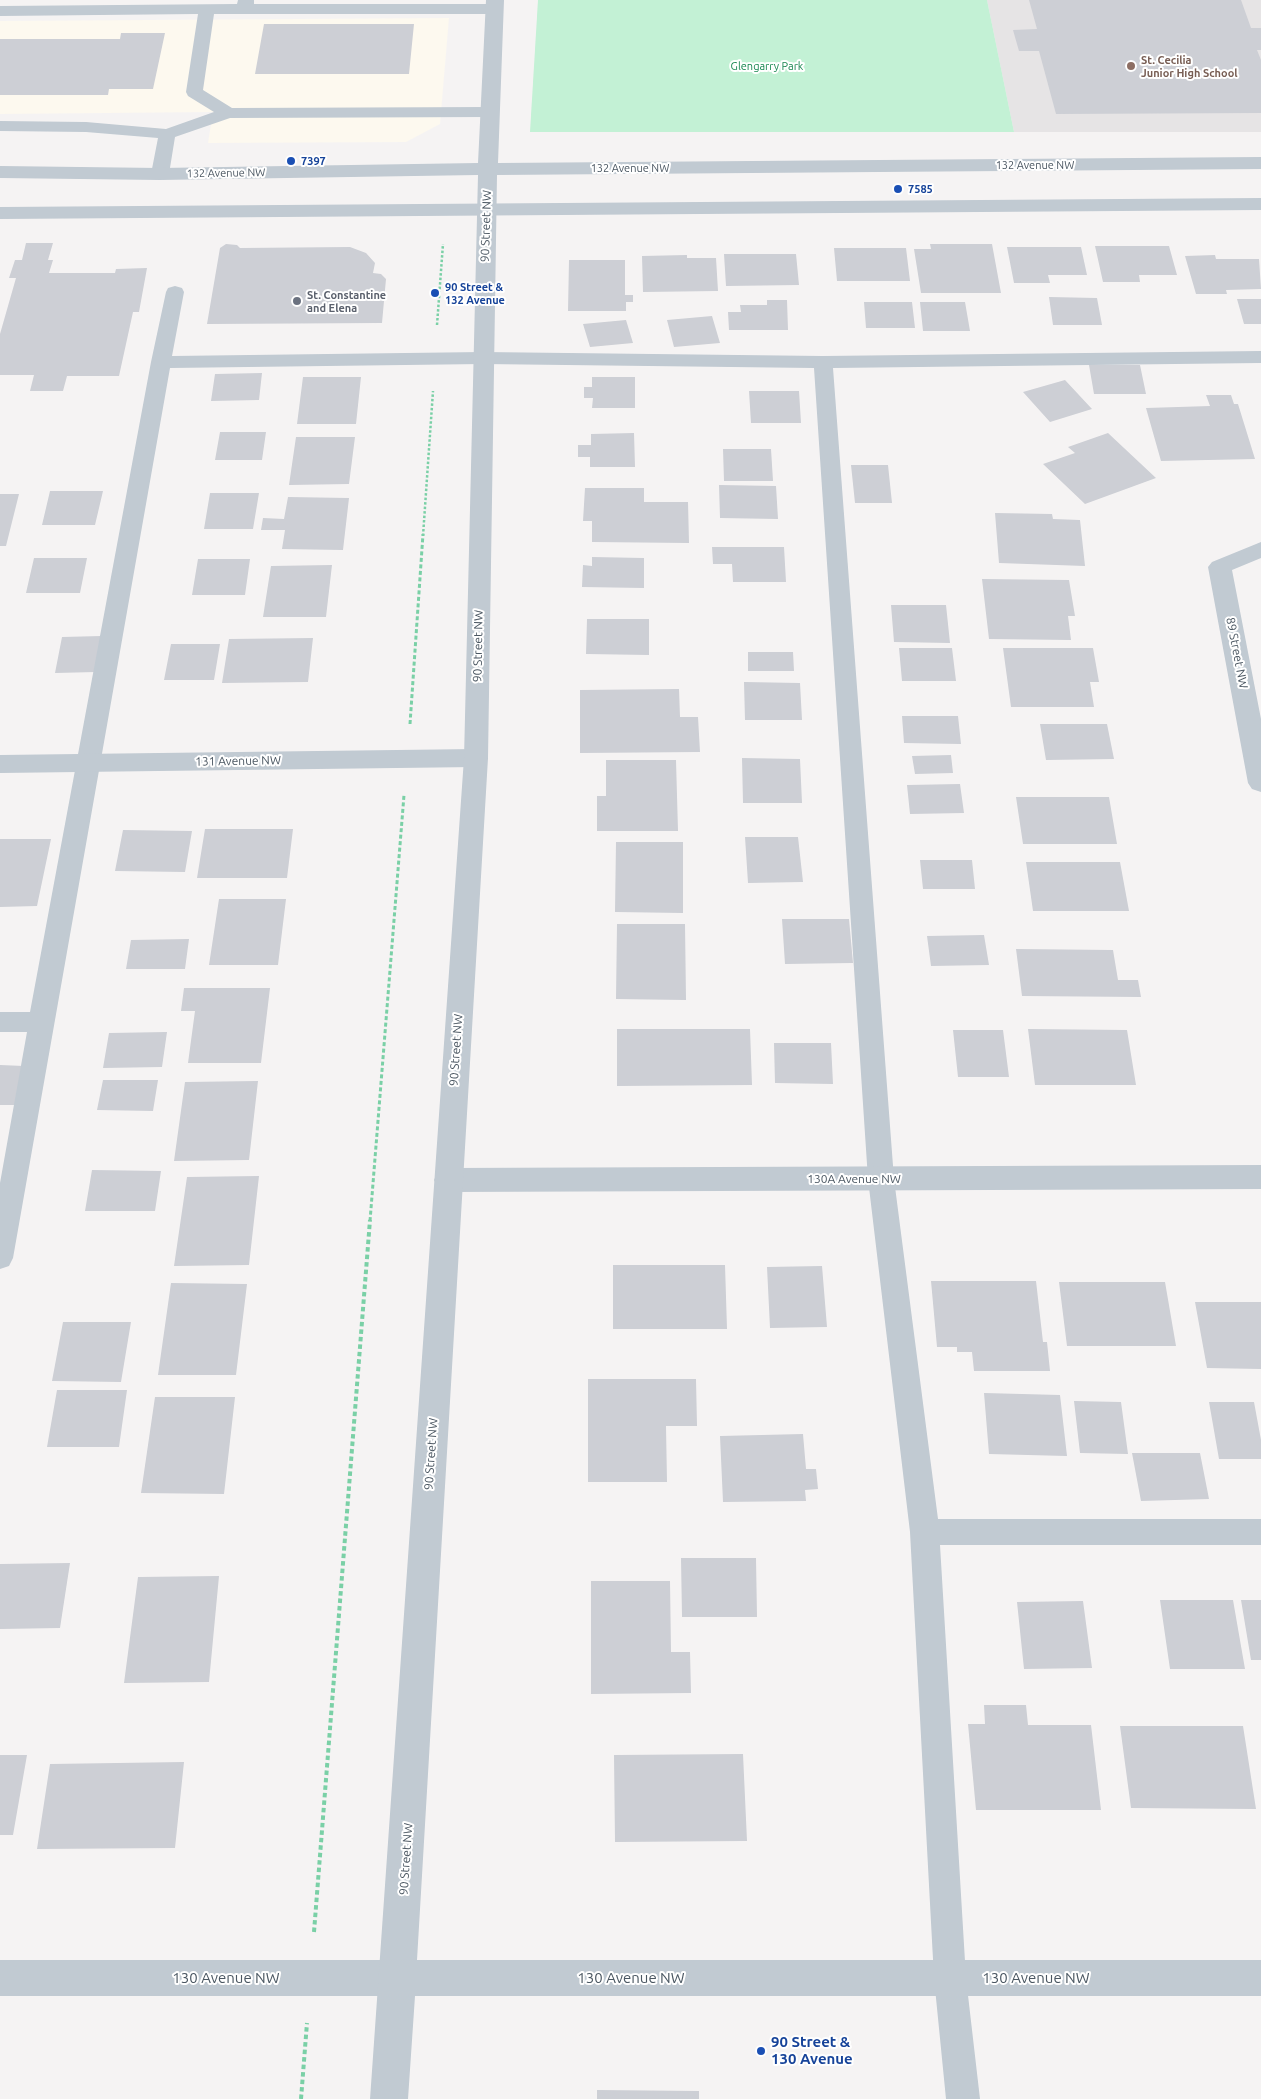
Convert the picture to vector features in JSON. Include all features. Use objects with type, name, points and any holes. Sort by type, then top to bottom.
[{"type":"street","name":"90 Street NW","points":[[389,2099],[476,758],[486,210],[495,5]]},
{"type":"street","name":"132 Avenue NW","points":[[0,172],[160,174],[488,169],[1261,163]]},
{"type":"street","points":[[0,213],[1261,204]]},
{"type":"street","name":"89 Street NW","points":[[1261,549],[1220,567],[1261,783]]},
{"type":"street","name":"131 Avenue NW","points":[[0,764],[476,758]]},
{"type":"street","name":"130A Avenue NW","points":[[448,1180],[1261,1177]]},
{"type":"street","name":"130 Avenue NW","points":[[0,1978],[1261,1978]]},
{"type":"lane","points":[[0,11],[207,9],[245,4],[495,5]]},
{"type":"lane","points":[[207,9],[194,92],[228,113]]},
{"type":"lane","points":[[0,126],[86,127],[167,134],[228,113],[490,112]]},
{"type":"lane","points":[[160,174],[167,134]]},
{"type":"lane","points":[[0,1258],[41,1022],[175,292]]},
{"type":"lane","points":[[161,362],[483,358],[823,362],[1261,357]]},
{"type":"lane","points":[[823,362],[881,1179],[925,1532],[950,1978],[963,2099]]},
{"type":"lane","points":[[0,1022],[41,1022]]},
{"type":"lane","points":[[925,1532],[1261,1532]]},
{"type":"path","points":[[301,2099],[407,759],[445,210]]},
{"type":"shaded area","name":"St. Cecilia Junior High School","points":[[987,0],[1261,0],[1261,132],[1014,132]]},
{"type":"shaded area","points":[[449,18],[440,124],[406,142],[208,143],[213,112],[0,114],[0,21]]},
{"type":"green space","name":"Glengarry Park","points":[[538,0],[987,0],[1014,132],[530,132]]},
{"type":"building","name":"St. Cecilia Junior High School","points":[[1029,0],[1241,0],[1251,28],[1261,28],[1261,50],[1257,50],[1261,60],[1261,113],[1056,114],[1039,51],[1019,51],[1013,30],[1037,29]]},
{"type":"building","points":[[264,24],[414,24],[409,74],[255,74]]},
{"type":"building","points":[[121,33],[165,33],[153,89],[109,89],[108,95],[0,95],[0,39],[120,39]]},
{"type":"building","points":[[26,243],[53,243],[48,260],[53,260],[49,273],[115,273],[116,269],[147,268],[139,312],[133,312],[119,376],[67,376],[63,391],[30,391],[34,375],[0,375],[0,334],[16,278],[9,278],[15,260],[22,260]]},
{"type":"building","name":"St. Constantine and Elena","points":[[226,244],[237,245],[240,248],[350,247],[366,253],[375,263],[373,273],[381,274],[386,279],[382,323],[207,324],[220,248]]},
{"type":"building","points":[[930,244],[992,244],[1001,293],[921,293],[914,249],[931,249]]},
{"type":"building","points":[[1095,246],[1169,246],[1177,275],[1139,275],[1140,282],[1103,282]]},
{"type":"building","points":[[1007,247],[1081,247],[1087,275],[1048,275],[1050,283],[1014,283]]},
{"type":"building","points":[[834,248],[906,248],[910,281],[837,281]]},
{"type":"building","points":[[724,254],[796,254],[799,285],[726,286]]},
{"type":"building","points":[[687,255],[687,258],[716,258],[718,291],[643,292],[642,256]]},
{"type":"building","points":[[1215,255],[1216,259],[1259,259],[1261,289],[1226,290],[1227,294],[1196,294],[1185,256]]},
{"type":"building","points":[[569,260],[625,260],[625,295],[633,295],[633,302],[626,302],[626,311],[568,311]]},
{"type":"building","points":[[1049,297],[1097,298],[1102,325],[1053,325]]},
{"type":"building","points":[[1237,299],[1261,299],[1261,324],[1244,324]]},
{"type":"building","points":[[767,300],[787,300],[788,330],[729,330],[728,312],[741,312],[740,305],[767,305]]},
{"type":"building","points":[[864,302],[912,302],[915,328],[866,328]]},
{"type":"building","points":[[920,302],[965,302],[970,331],[923,331]]},
{"type":"building","points":[[712,316],[720,343],[674,347],[667,320]]},
{"type":"building","points":[[626,320],[633,343],[590,347],[583,324]]},
{"type":"building","points":[[1089,365],[1140,365],[1146,394],[1094,394]]},
{"type":"building","points":[[262,373],[259,400],[211,401],[215,374]]},
{"type":"building","points":[[303,377],[361,377],[356,424],[297,424]]},
{"type":"building","points":[[592,377],[635,377],[635,408],[592,408],[593,398],[584,398],[584,387],[592,387]]},
{"type":"building","points":[[1065,380],[1092,409],[1050,422],[1023,392]]},
{"type":"building","points":[[749,391],[799,391],[801,423],[751,423]]},
{"type":"building","points":[[1206,395],[1231,395],[1234,404],[1238,404],[1255,459],[1161,461],[1146,408],[1210,406]]},
{"type":"building","points":[[220,432],[266,432],[262,460],[215,460]]},
{"type":"building","points":[[634,433],[635,467],[590,467],[590,457],[578,457],[578,445],[591,445],[591,434]]},
{"type":"building","points":[[1108,433],[1156,478],[1085,504],[1043,464],[1075,453],[1068,447]]},
{"type":"building","points":[[296,437],[355,437],[349,484],[289,485]]},
{"type":"building","points":[[723,449],[771,449],[773,481],[724,481]]},
{"type":"building","points":[[851,465],[888,465],[892,503],[855,503]]},
{"type":"building","points":[[719,485],[776,486],[778,519],[720,518]]},
{"type":"building","points":[[585,488],[644,488],[644,502],[688,502],[689,543],[592,542],[592,521],[583,521]]},
{"type":"building","points":[[50,491],[103,491],[95,525],[42,525]]},
{"type":"building","points":[[210,493],[259,493],[253,529],[204,529]]},
{"type":"building","points":[[0,494],[19,494],[6,546],[0,546]]},
{"type":"building","points":[[288,497],[349,498],[343,550],[282,549],[285,530],[261,530],[263,518],[284,519]]},
{"type":"building","points":[[995,513],[1052,514],[1053,519],[1080,520],[1085,566],[999,563]]},
{"type":"building","points":[[712,547],[784,547],[786,582],[733,582],[732,564],[713,564]]},
{"type":"building","points":[[592,557],[644,558],[644,588],[582,587],[583,565],[592,566]]},
{"type":"building","points":[[34,558],[87,558],[80,593],[26,593]]},
{"type":"building","points":[[198,559],[250,559],[245,595],[192,595]]},
{"type":"building","points":[[332,565],[326,617],[263,617],[271,566]]},
{"type":"building","points":[[982,579],[1069,580],[1075,616],[1068,616],[1071,640],[989,639]]},
{"type":"building","points":[[891,605],[946,605],[950,643],[894,642]]},
{"type":"building","points":[[587,619],[649,619],[649,655],[586,654]]},
{"type":"building","points":[[102,636],[96,672],[55,673],[62,637]]},
{"type":"building","points":[[313,638],[308,682],[222,683],[229,639]]},
{"type":"building","points":[[171,644],[220,644],[214,680],[164,680]]},
{"type":"building","points":[[899,648],[952,648],[956,681],[902,681]]},
{"type":"building","points":[[1003,648],[1093,648],[1099,682],[1090,682],[1094,707],[1011,707]]},
{"type":"building","points":[[748,652],[793,652],[794,671],[748,671]]},
{"type":"building","points":[[744,682],[800,683],[802,720],[745,720]]},
{"type":"building","points":[[679,689],[680,717],[698,717],[700,752],[580,753],[580,690]]},
{"type":"building","points":[[902,716],[958,716],[961,744],[904,743]]},
{"type":"building","points":[[1040,724],[1107,724],[1114,759],[1046,760]]},
{"type":"building","points":[[951,755],[953,773],[915,774],[912,756]]},
{"type":"building","points":[[742,758],[800,759],[802,803],[743,803]]},
{"type":"building","points":[[606,760],[676,760],[678,831],[597,831],[597,796],[606,796]]},
{"type":"building","points":[[960,784],[964,813],[910,814],[907,785]]},
{"type":"building","points":[[1016,797],[1109,797],[1117,844],[1023,844]]},
{"type":"building","points":[[205,829],[293,829],[287,878],[197,878]]},
{"type":"building","points":[[123,830],[192,831],[185,872],[115,871]]},
{"type":"building","points":[[745,837],[798,837],[803,882],[748,883]]},
{"type":"building","points":[[0,839],[51,839],[37,906],[0,907]]},
{"type":"building","points":[[616,842],[683,842],[683,913],[615,912]]},
{"type":"building","points":[[920,860],[972,860],[975,889],[923,889]]},
{"type":"building","points":[[1026,862],[1120,862],[1129,911],[1033,911]]},
{"type":"building","points":[[219,899],[286,899],[278,965],[209,965]]},
{"type":"building","points":[[782,919],[849,919],[853,963],[785,964]]},
{"type":"building","points":[[617,924],[685,924],[686,1000],[616,999]]},
{"type":"building","points":[[984,935],[989,965],[931,966],[927,936]]},
{"type":"building","points":[[189,939],[185,969],[126,969],[131,940]]},
{"type":"building","points":[[1016,949],[1113,950],[1118,980],[1138,980],[1141,997],[1022,996]]},
{"type":"building","points":[[184,988],[270,988],[261,1063],[188,1063],[195,1011],[181,1011]]},
{"type":"building","points":[[617,1029],[750,1029],[752,1085],[617,1086]]},
{"type":"building","points":[[1028,1029],[1127,1030],[1136,1085],[1035,1085]]},
{"type":"building","points":[[953,1030],[1003,1030],[1009,1077],[958,1077]]},
{"type":"building","points":[[167,1032],[162,1067],[103,1068],[109,1033]]},
{"type":"building","points":[[774,1043],[831,1043],[833,1084],[775,1083]]},
{"type":"building","points":[[0,1065],[24,1066],[15,1105],[0,1105]]},
{"type":"building","points":[[103,1080],[158,1080],[153,1111],[97,1110]]},
{"type":"building","points":[[258,1081],[249,1160],[174,1161],[185,1082]]},
{"type":"building","points":[[92,1170],[161,1171],[155,1211],[85,1211]]},
{"type":"building","points":[[259,1176],[249,1265],[174,1266],[187,1177]]},
{"type":"building","points":[[613,1265],[725,1265],[727,1329],[613,1329]]},
{"type":"building","points":[[822,1266],[827,1327],[770,1328],[767,1267]]},
{"type":"building","points":[[931,1281],[1036,1281],[1043,1342],[1047,1342],[1050,1371],[974,1371],[972,1352],[957,1352],[957,1347],[937,1347]]},
{"type":"building","points":[[1059,1282],[1165,1282],[1176,1346],[1067,1346]]},
{"type":"building","points":[[171,1283],[247,1284],[236,1375],[158,1375]]},
{"type":"building","points":[[1195,1302],[1261,1302],[1261,1369],[1207,1368]]},
{"type":"building","points":[[63,1322],[131,1322],[121,1382],[52,1381]]},
{"type":"building","points":[[588,1379],[696,1379],[697,1426],[666,1426],[667,1482],[588,1482]]},
{"type":"building","points":[[57,1390],[127,1390],[119,1447],[47,1447]]},
{"type":"building","points":[[984,1393],[1060,1395],[1067,1456],[989,1454]]},
{"type":"building","points":[[155,1397],[235,1397],[224,1494],[141,1493]]},
{"type":"building","points":[[1074,1401],[1121,1402],[1128,1454],[1080,1453]]},
{"type":"building","points":[[1209,1402],[1254,1402],[1261,1440],[1261,1459],[1219,1459]]},
{"type":"building","points":[[803,1434],[806,1469],[816,1469],[818,1489],[805,1490],[806,1501],[723,1502],[720,1436]]},
{"type":"building","points":[[1132,1453],[1200,1453],[1209,1499],[1141,1501]]},
{"type":"building","points":[[681,1558],[756,1558],[757,1617],[682,1617]]},
{"type":"building","points":[[70,1563],[60,1628],[0,1629],[0,1564]]},
{"type":"building","points":[[219,1576],[209,1682],[124,1683],[138,1577]]},
{"type":"building","points":[[591,1581],[670,1581],[671,1652],[690,1652],[691,1693],[591,1694]]},
{"type":"building","points":[[1160,1600],[1233,1600],[1245,1669],[1170,1669]]},
{"type":"building","points":[[1241,1600],[1261,1600],[1261,1660],[1251,1660]]},
{"type":"building","points":[[1083,1601],[1092,1668],[1024,1669],[1017,1602]]},
{"type":"building","points":[[984,1705],[1026,1705],[1028,1725],[1091,1725],[1101,1810],[976,1810],[968,1724],[985,1724]]},
{"type":"building","points":[[1120,1726],[1243,1726],[1256,1809],[1131,1808]]},
{"type":"building","points":[[743,1754],[747,1841],[615,1842],[614,1755]]},
{"type":"building","points":[[0,1755],[27,1755],[13,1835],[0,1835]]},
{"type":"building","points":[[184,1762],[175,1848],[37,1849],[50,1764]]},
{"type":"building","points":[[597,2090],[699,2091],[699,2099],[597,2099]]},
{"type":"place","name":"St. Cecilia Junior High School","points":[[1131,66]]},
{"type":"place","name":"7397","points":[[291,161]]},
{"type":"place","name":"7585","points":[[898,189]]},
{"type":"place","name":"90 Street & 132 Avenue","points":[[435,293]]},
{"type":"place","name":"St. Constantine and Elena","points":[[297,301]]},
{"type":"place","name":"90 Street & 130 Avenue","points":[[761,2051]]}]
